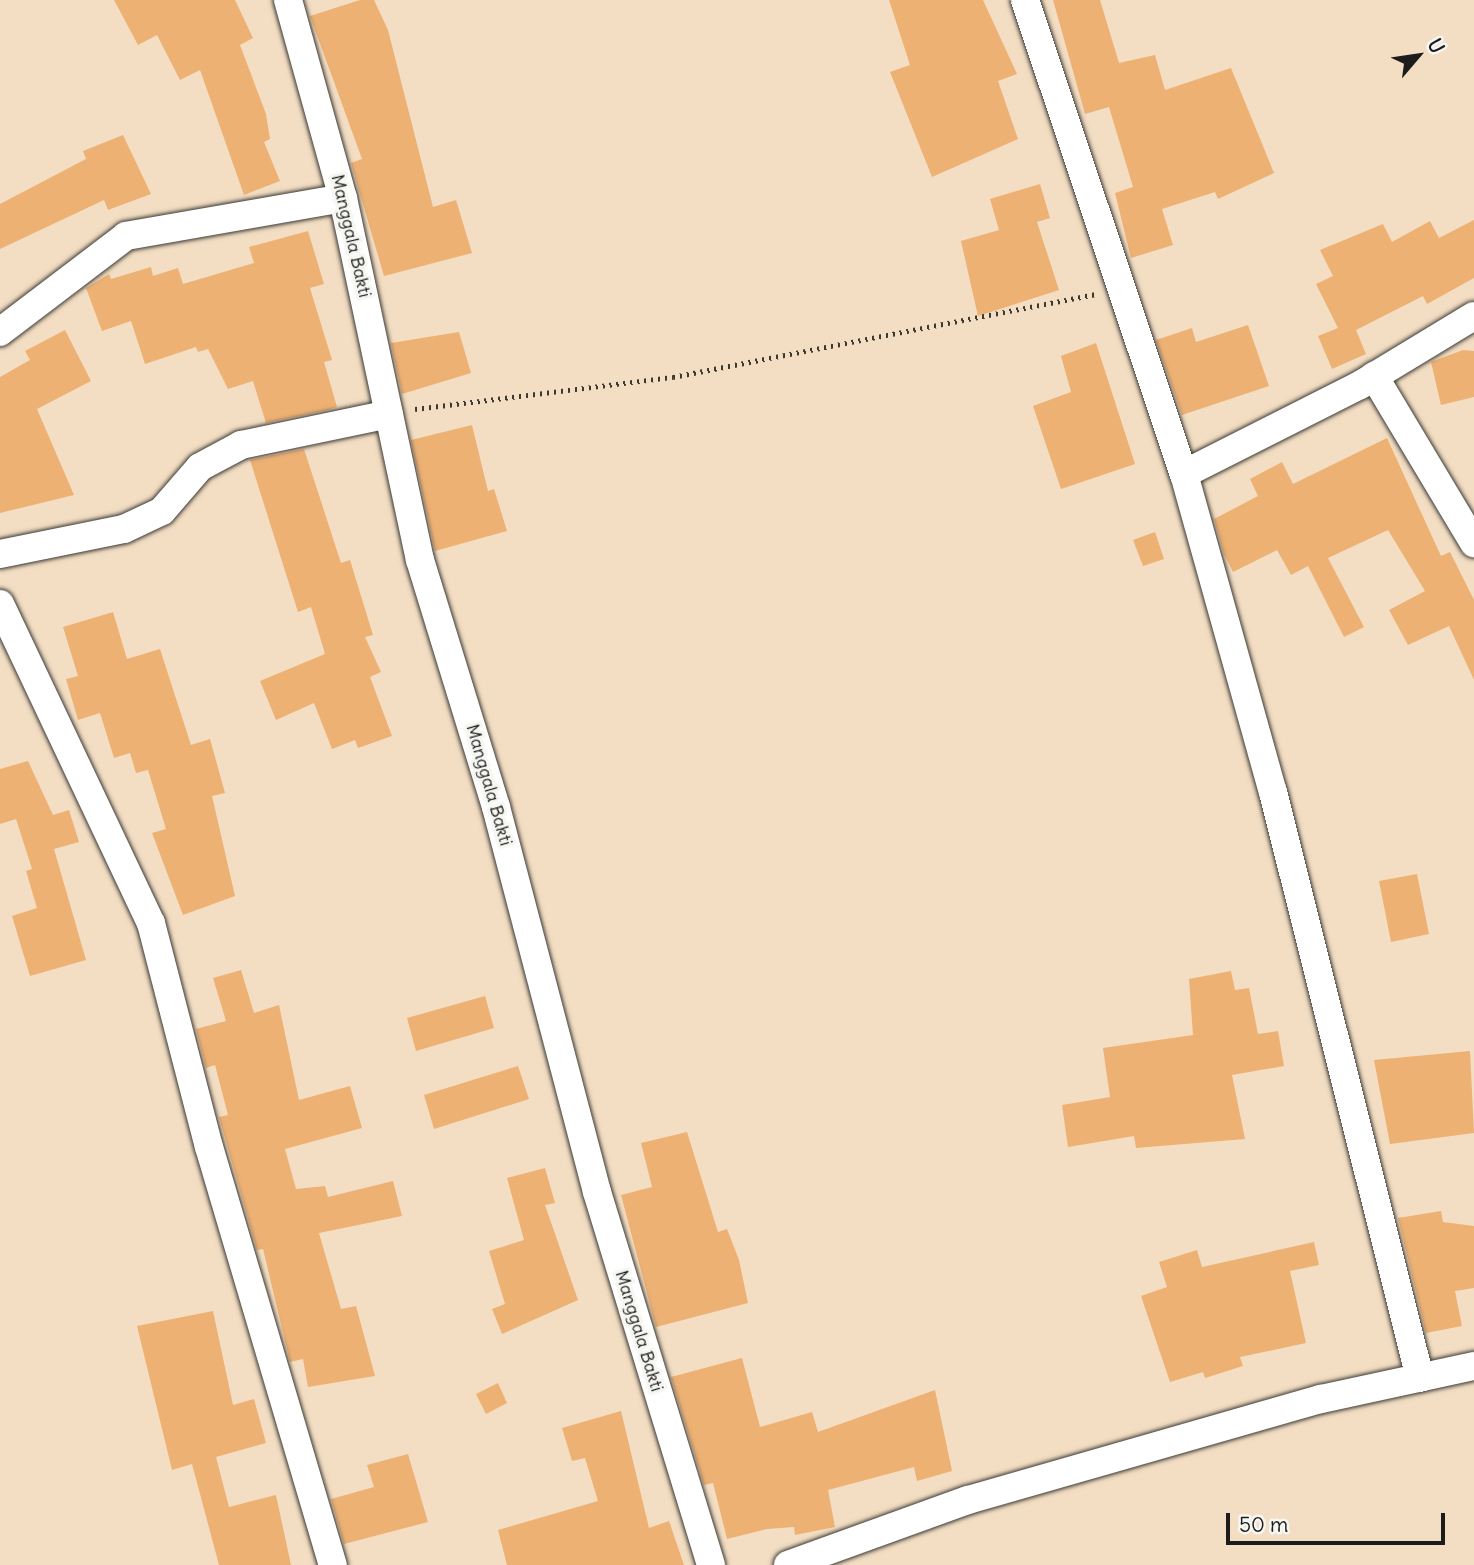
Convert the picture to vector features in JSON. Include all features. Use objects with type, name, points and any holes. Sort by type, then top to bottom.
[{"type":"street","name":"Manggala Bakti","points":[[288,0],[343,198],[421,560],[496,807],[597,1192],[711,1565]]},
{"type":"street","points":[[1025,0],[1184,474],[1273,792],[1420,1378]]},
{"type":"street","points":[[0,332],[126,236],[343,198]]},
{"type":"street","points":[[1184,474],[1374,376],[1474,316]]},
{"type":"street","points":[[1374,376],[1474,543]]},
{"type":"street","points":[[0,554],[124,529],[162,511],[200,467],[241,445],[389,414]]},
{"type":"street","points":[[0,604],[151,923],[208,1147],[333,1565]]},
{"type":"street","points":[[788,1565],[968,1500],[1321,1399],[1474,1366]]},
{"type":"path","points":[[389,414],[673,377],[1121,289]]},
{"type":"building","points":[[114,0],[235,0],[253,38],[240,45],[266,114],[270,139],[264,142],[280,181],[244,195],[200,70],[180,80],[157,35],[138,45]]},
{"type":"building","points":[[360,0],[374,0],[388,30],[433,207],[456,200],[472,253],[384,276],[351,163],[362,159],[310,16]]},
{"type":"building","points":[[889,0],[983,0],[1017,74],[998,81],[1018,139],[932,177],[890,72],[910,65]]},
{"type":"building","points":[[1053,0],[1100,0],[1119,63],[1155,55],[1165,90],[1231,68],[1274,173],[1218,199],[1215,192],[1162,209],[1173,245],[1131,258],[1115,193],[1133,187],[1109,107],[1085,114]]},
{"type":"building","points":[[123,135],[151,194],[108,210],[104,200],[0,249],[0,204],[86,159],[83,151]]},
{"type":"building","points":[[1040,184],[1050,218],[1037,222],[1059,290],[978,316],[961,241],[999,230],[990,199]]},
{"type":"building","points":[[1474,220],[1474,278],[1427,304],[1423,296],[1356,330],[1366,354],[1332,369],[1318,336],[1338,328],[1316,284],[1333,276],[1320,250],[1383,224],[1392,242],[1430,221],[1439,238]]},
{"type":"building","points":[[308,231],[324,284],[310,288],[332,360],[324,362],[337,407],[328,410],[266,423],[253,381],[228,389],[208,349],[198,352],[196,347],[145,364],[131,321],[102,331],[86,288],[109,274],[111,279],[151,267],[153,276],[178,268],[183,284],[254,263],[249,247]]},
{"type":"building","points":[[1248,325],[1269,386],[1182,415],[1156,340],[1192,328],[1196,342]]},
{"type":"building","points":[[65,330],[91,381],[37,409],[74,495],[0,513],[0,377],[30,360],[25,351]]},
{"type":"building","points":[[459,332],[471,373],[402,394],[391,343]]},
{"type":"building","points":[[1096,343],[1135,464],[1061,489],[1033,406],[1071,392],[1061,356]]},
{"type":"building","points":[[1463,350],[1474,351],[1474,397],[1441,405],[1431,362]]},
{"type":"building","points":[[472,425],[488,491],[494,489],[507,531],[435,551],[411,440]]},
{"type":"building","points":[[1387,438],[1441,556],[1450,552],[1474,600],[1474,680],[1449,626],[1408,645],[1389,610],[1425,591],[1388,530],[1328,558],[1364,627],[1344,637],[1308,566],[1291,575],[1277,550],[1233,572],[1224,554],[1214,519],[1258,496],[1250,479],[1282,462],[1293,484]]},
{"type":"building","points":[[304,449],[341,563],[350,560],[373,635],[365,637],[381,672],[370,677],[392,736],[358,748],[355,740],[332,749],[314,703],[276,720],[260,681],[325,654],[311,607],[298,612],[250,460]]},
{"type":"building","points":[[1155,532],[1164,559],[1143,566],[1133,540]]},
{"type":"building","points":[[113,612],[127,659],[160,649],[191,745],[210,739],[225,793],[212,796],[235,896],[183,915],[152,833],[166,829],[148,770],[136,773],[130,753],[114,758],[100,713],[78,720],[66,679],[78,676],[63,627]]},
{"type":"building","points":[[28,761],[53,815],[69,810],[79,842],[54,849],[86,960],[30,976],[12,916],[37,908],[26,871],[32,869],[16,819],[0,824],[0,769]]},
{"type":"building","points":[[1417,874],[1429,934],[1391,942],[1379,881]]},
{"type":"building","points":[[241,970],[254,1013],[279,1005],[299,1100],[350,1086],[362,1128],[285,1149],[296,1189],[325,1186],[328,1197],[393,1181],[402,1216],[319,1233],[341,1309],[356,1306],[375,1376],[308,1387],[303,1359],[290,1362],[263,1249],[257,1250],[219,1117],[228,1115],[215,1065],[206,1068],[196,1029],[226,1021],[213,978]]},
{"type":"building","points":[[1231,971],[1235,990],[1249,988],[1258,1034],[1278,1031],[1284,1066],[1232,1075],[1245,1139],[1136,1148],[1134,1136],[1068,1147],[1062,1105],[1110,1097],[1103,1048],[1193,1035],[1189,979]]},
{"type":"building","points":[[485,996],[494,1028],[416,1051],[407,1018]]},
{"type":"building","points":[[1470,1051],[1474,1133],[1390,1144],[1374,1060]]},
{"type":"building","points":[[518,1066],[529,1099],[434,1129],[424,1095]]},
{"type":"building","points":[[687,1132],[718,1232],[727,1229],[739,1260],[748,1303],[656,1327],[621,1195],[652,1187],[641,1143]]},
{"type":"building","points":[[545,1168],[555,1203],[545,1205],[578,1300],[502,1334],[492,1309],[505,1304],[489,1251],[524,1240],[507,1178]]},
{"type":"building","points":[[1441,1211],[1443,1222],[1474,1226],[1474,1288],[1455,1291],[1462,1326],[1426,1333],[1398,1218]]},
{"type":"building","points":[[1314,1242],[1319,1265],[1290,1271],[1306,1343],[1240,1357],[1243,1366],[1205,1378],[1203,1372],[1170,1382],[1141,1296],[1167,1287],[1159,1262],[1197,1250],[1202,1267]]},
{"type":"building","points":[[213,1311],[233,1405],[254,1399],[266,1443],[216,1457],[229,1507],[276,1495],[291,1565],[219,1565],[192,1464],[172,1470],[137,1326]]},
{"type":"building","points":[[742,1358],[760,1427],[812,1412],[818,1432],[935,1390],[952,1471],[917,1481],[914,1467],[828,1490],[835,1527],[795,1535],[794,1527],[767,1529],[727,1539],[713,1483],[704,1485],[671,1377]]},
{"type":"building","points":[[498,1383],[507,1403],[486,1414],[476,1394]]},
{"type":"building","points":[[621,1411],[649,1528],[669,1521],[684,1565],[507,1565],[498,1530],[598,1501],[585,1458],[572,1461],[562,1428]]},
{"type":"building","points":[[408,1454],[428,1522],[344,1544],[331,1499],[374,1487],[367,1465]]}]
